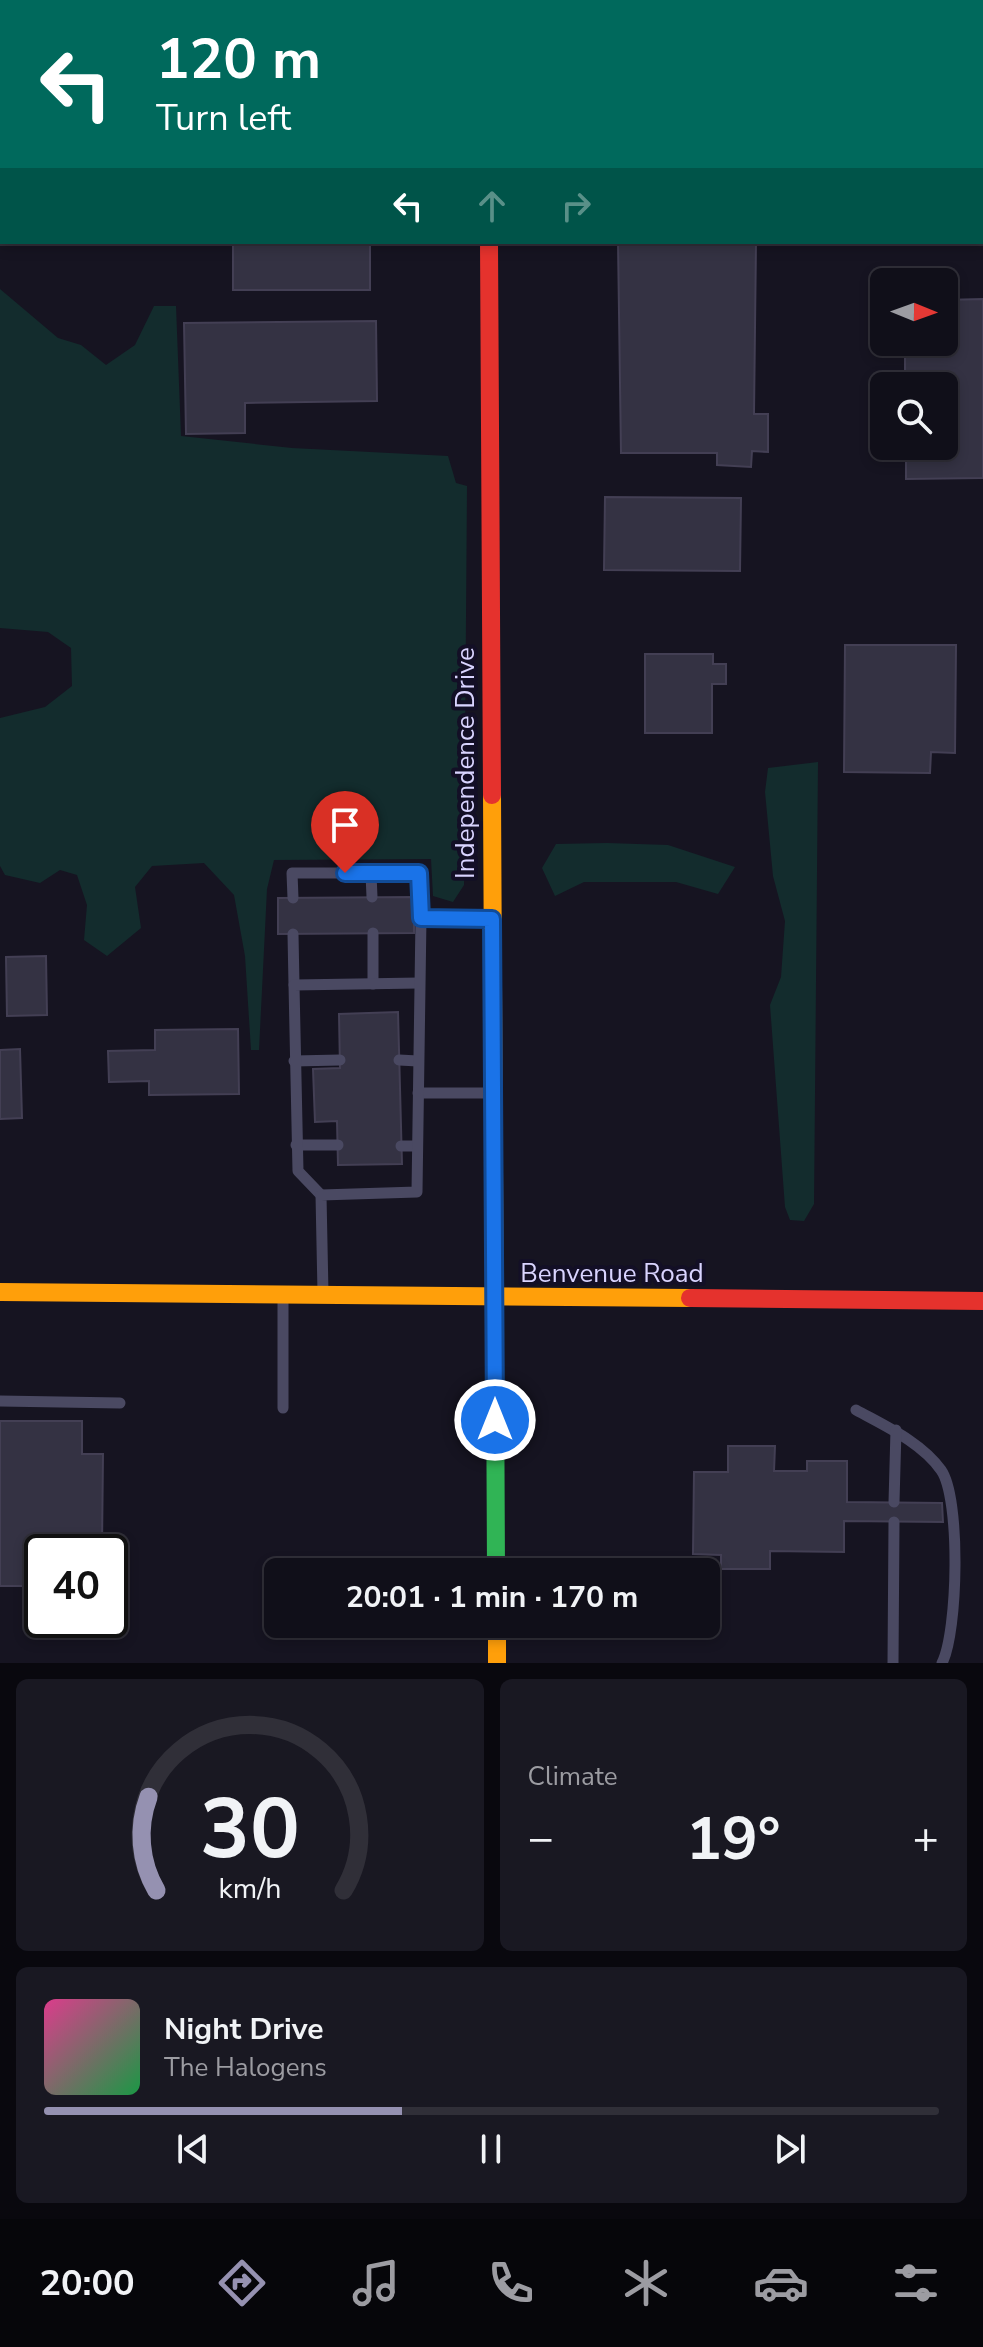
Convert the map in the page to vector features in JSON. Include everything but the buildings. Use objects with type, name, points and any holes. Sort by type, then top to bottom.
[{"type":"street","name":"Independence Drive","points":[[489,244],[496,1558]]},
{"type":"street","name":"Benvenue Road","points":[[0,1292],[983,1301]]},
{"type":"street","points":[[497,1638],[497,1663]]},
{"type":"lane","points":[[293,898],[292,873],[419,873],[417,1192],[321,1195]]},
{"type":"lane","points":[[371,874],[372,897]]},
{"type":"lane","points":[[421,918],[492,919]]},
{"type":"lane","points":[[373,933],[373,984]]},
{"type":"lane","points":[[293,934],[298,1171],[321,1195],[323,1296]]},
{"type":"lane","points":[[294,985],[419,983]]},
{"type":"lane","points":[[294,1061],[340,1060]]},
{"type":"lane","points":[[399,1060],[418,1061]]},
{"type":"lane","points":[[418,1093],[493,1093]]},
{"type":"lane","points":[[296,1145],[338,1145]]},
{"type":"lane","points":[[401,1146],[417,1146]]},
{"type":"lane","points":[[283,1296],[283,1408]]},
{"type":"lane","points":[[0,1401],[120,1403]]},
{"type":"lane","points":[[856,1410],[896,1430],[941,1469],[953,1494],[954,1616],[942,1663]]},
{"type":"lane","points":[[894,1502],[896,1430]]},
{"type":"lane","points":[[893,1663],[894,1522]]},
{"type":"green space","points":[[0,289],[58,338],[81,345],[106,365],[135,345],[154,306],[176,306],[181,436],[292,448],[448,456],[456,483],[467,486],[464,885],[453,902],[433,896],[431,859],[274,860],[267,889],[259,1050],[251,1050],[245,956],[234,895],[204,863],[152,866],[135,887],[141,928],[107,956],[84,940],[87,905],[77,875],[60,870],[40,883],[5,875],[0,866],[0,718],[45,707],[72,686],[71,648],[48,632],[0,628]]},
{"type":"green space","points":[[818,762],[814,1204],[804,1221],[790,1220],[785,1207],[770,1005],[781,977],[785,921],[773,876],[765,792],[768,768]]},
{"type":"green space","points":[[556,844],[668,845],[735,867],[718,894],[676,882],[584,882],[555,896],[542,868]]},
{"type":"traffic: fast","points":[[495,1358],[496,1558]]},
{"type":"traffic: slow","points":[[492,795],[495,1358]]},
{"type":"traffic: slow","points":[[0,1292],[690,1298]]},
{"type":"traffic: slow","points":[[497,1638],[497,1663]]},
{"type":"traffic: jam","points":[[489,244],[492,795]]},
{"type":"traffic: jam","points":[[690,1298],[983,1301]]},
{"type":"route","points":[[345,873],[419,873],[421,918],[492,919],[495,1420]]}]
